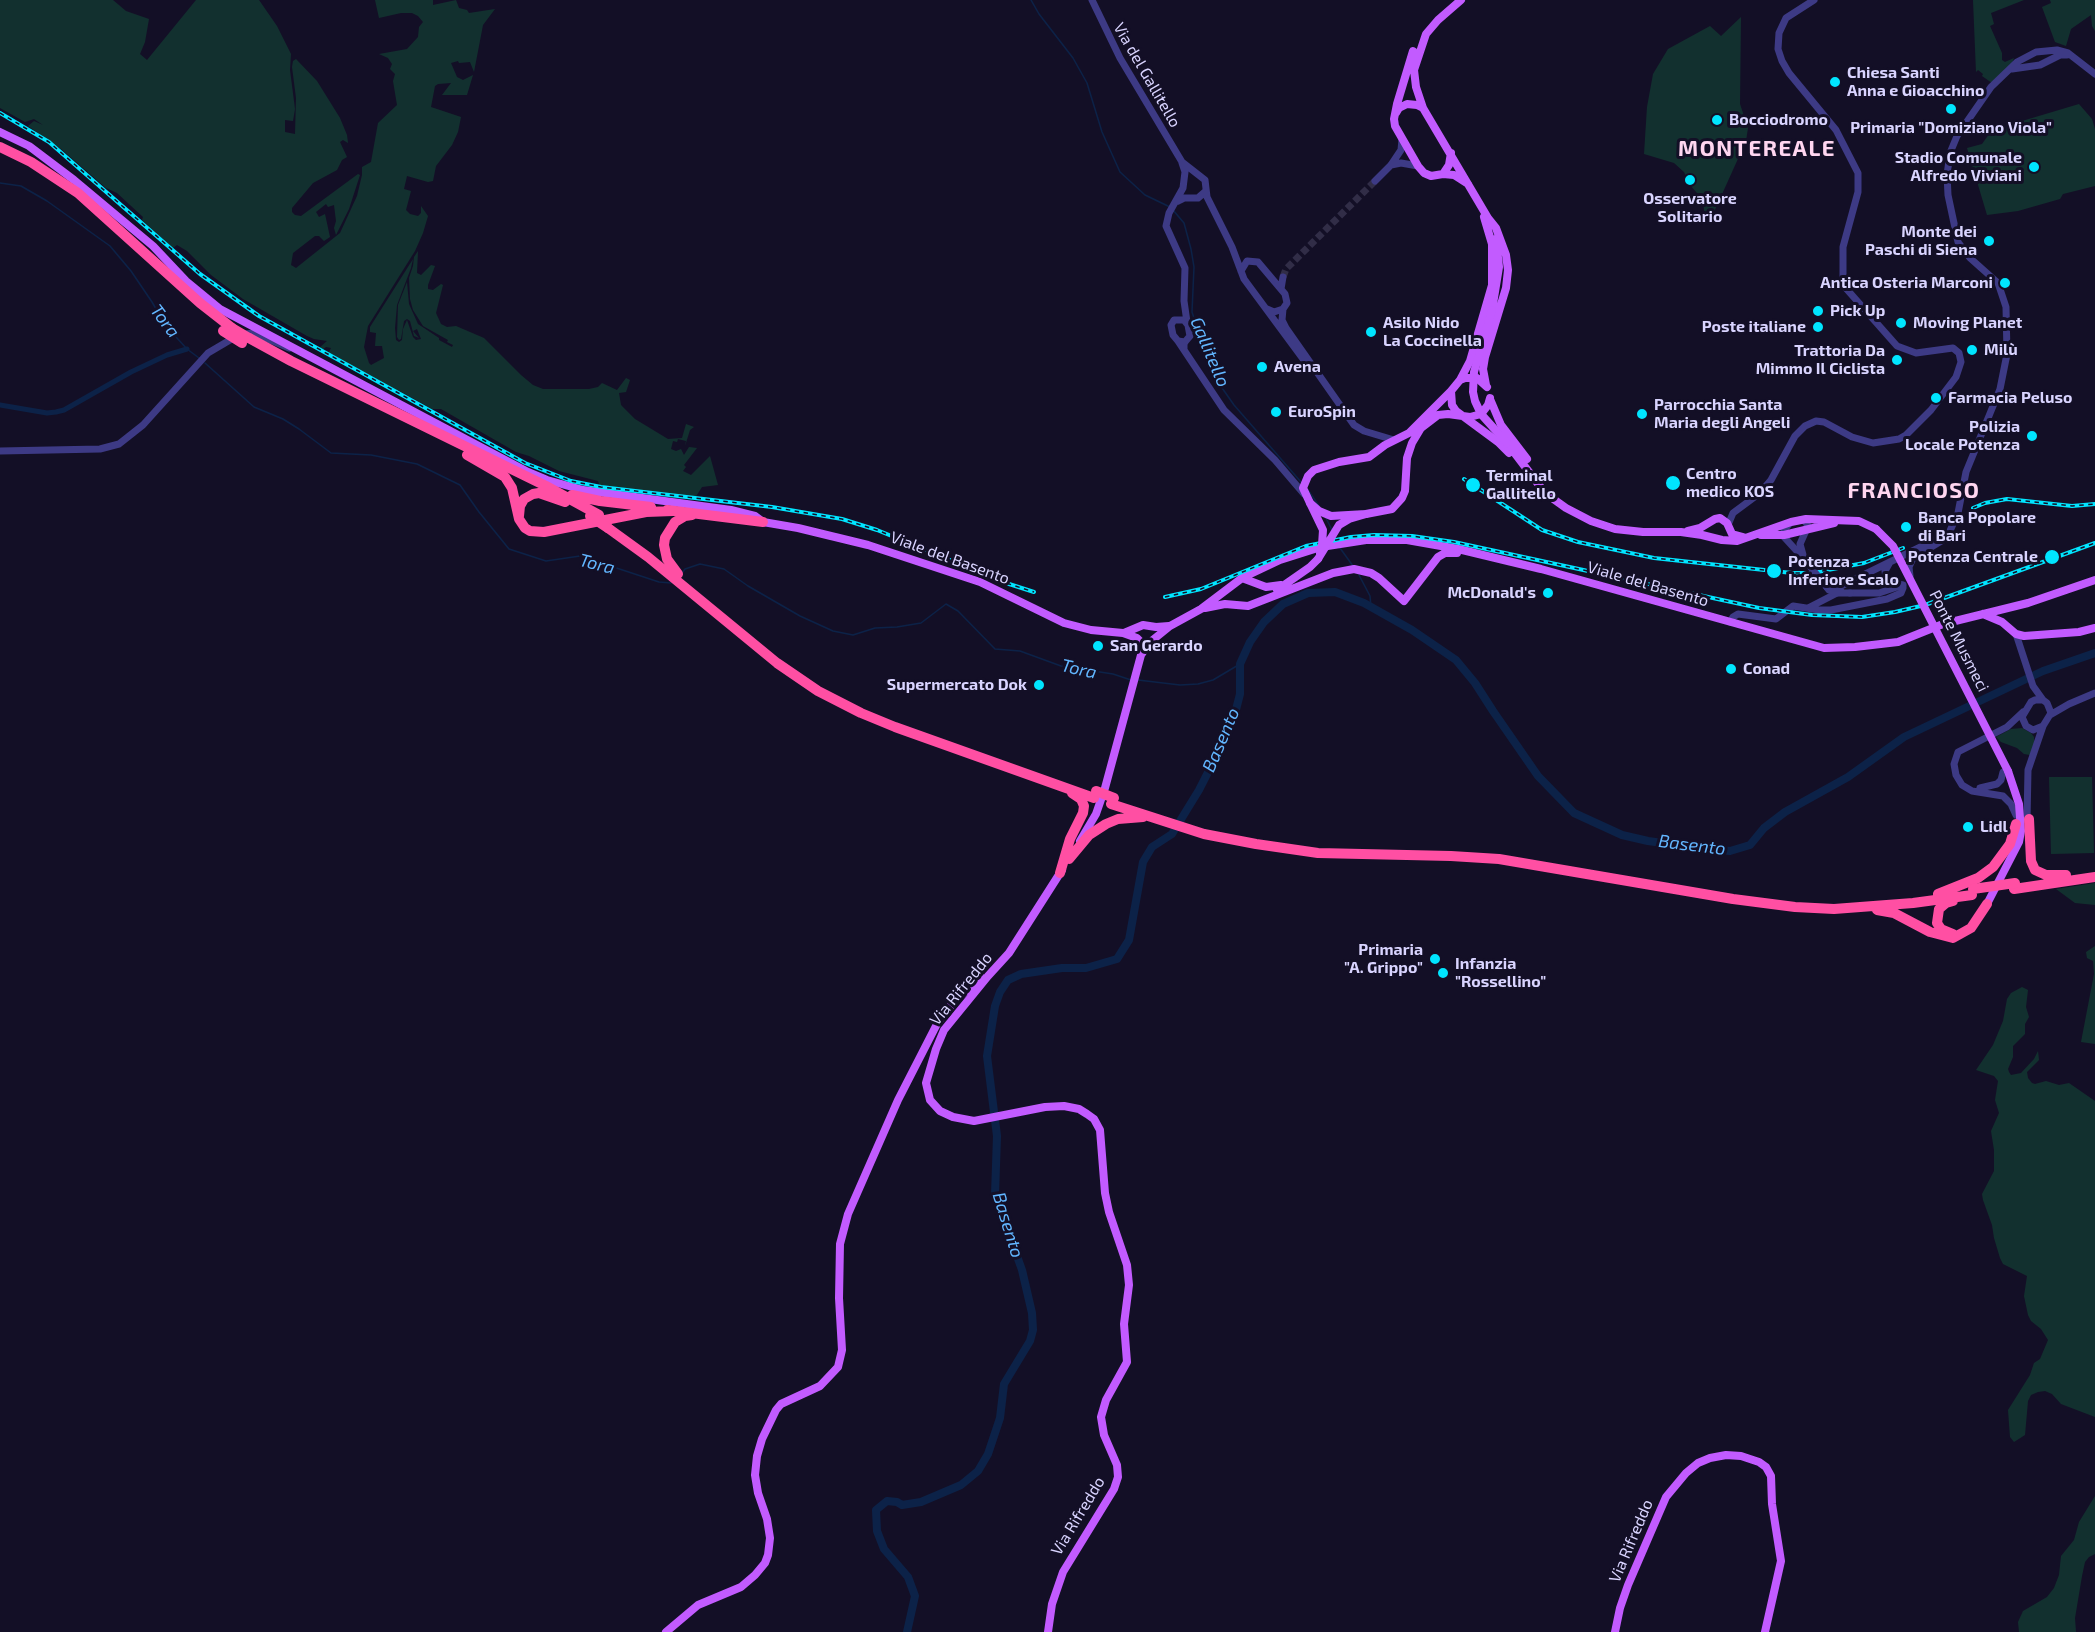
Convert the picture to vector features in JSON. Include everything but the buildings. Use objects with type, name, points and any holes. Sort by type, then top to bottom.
[{"type":"highway","points":[[0,147],[32,162],[78,193],[228,329]]},
{"type":"highway","points":[[0,154],[33,170],[78,201],[178,293],[245,341],[320,383],[594,515]]},
{"type":"highway","points":[[245,341],[291,361],[546,486],[594,515],[666,568],[777,663],[818,691],[861,713],[895,728],[1205,831],[1256,844],[1319,850],[1479,853],[1530,859],[1736,895],[1826,904],[1973,892],[2095,877]]},
{"type":"highway","points":[[451,446],[505,477],[512,488],[519,519],[530,531],[544,532],[646,512],[673,511]]},
{"type":"highway","points":[[546,486],[585,498],[763,522]]},
{"type":"highway","points":[[519,519],[521,504],[533,494],[539,493],[567,503]]},
{"type":"highway","points":[[678,574],[667,559],[665,538],[675,522],[685,516],[697,514]]},
{"type":"highway","points":[[666,568],[678,574],[782,659],[845,700],[897,723],[1113,801]]},
{"type":"highway","points":[[1000,764],[1021,776],[1076,795],[1083,803],[1082,817],[1070,839],[1060,873]]},
{"type":"highway","points":[[1069,859],[1089,835],[1106,824],[1133,817],[1157,816]]},
{"type":"highway","points":[[2021,820],[2034,870],[2046,875],[2066,875]]},
{"type":"highway","points":[[1938,894],[1978,878],[1993,867],[2010,844],[2021,820]]},
{"type":"highway","points":[[1378,851],[1499,859],[1733,899],[1796,907],[1847,908],[1961,897]]},
{"type":"highway","points":[[2015,886],[2095,871]]},
{"type":"highway","points":[[1962,934],[1950,934],[1941,929],[1937,923],[1939,909],[1946,903],[1973,892]]},
{"type":"highway","points":[[1847,908],[1894,913],[1939,936],[1953,938],[1971,928],[1987,904]]},
{"type":"main road","points":[[1452,0],[1421,31],[1407,72],[1396,113],[1395,126],[1424,173],[1431,176],[1454,175],[1468,184]]},
{"type":"main road","points":[[1461,0],[1433,26],[1421,45],[1414,70],[1416,87],[1423,108],[1488,218],[1499,254],[1498,281],[1474,372],[1473,392],[1481,414],[1507,443],[1540,487],[1562,506]]},
{"type":"main road","points":[[1396,113],[1399,108],[1407,104],[1423,108]]},
{"type":"main road","name":"Viale del Basento","points":[[0,132],[43,156],[91,194],[153,246],[186,281],[210,302],[490,452],[547,480],[612,495],[742,512],[759,517],[763,522],[868,545],[980,582],[1064,623],[1092,630],[1123,633]]},
{"type":"main road","points":[[1443,174],[1449,165],[1450,152]]},
{"type":"main road","points":[[1318,559],[1323,530],[1303,488],[1308,476],[1322,466],[1369,457],[1394,440],[1405,436],[1451,391],[1470,361],[1492,285],[1492,244],[1479,202]]},
{"type":"main road","points":[[1488,218],[1502,240],[1508,270],[1506,288],[1485,357],[1486,385],[1501,425],[1562,506]]},
{"type":"main road","points":[[1460,380],[1476,378],[1486,385]]},
{"type":"main road","points":[[1451,391],[1452,405],[1460,415],[1503,446],[1531,485],[1543,497],[1598,524],[1623,531],[1681,532],[1737,541],[1796,521],[1820,518],[1859,521],[1876,530]]},
{"type":"main road","points":[[1310,503],[1319,511],[1331,516],[1383,512],[1397,505],[1405,491],[1407,458],[1412,443],[1421,428],[1438,415],[1470,417],[1480,414],[1488,405],[1490,398]]},
{"type":"main road","points":[[1267,598],[1310,567],[1323,554],[1339,525],[1366,514]]},
{"type":"main road","points":[[1681,532],[1700,528],[1714,519],[1723,519],[1735,536],[1784,535],[1822,524],[1841,523],[1861,525],[1876,530]]},
{"type":"main road","points":[[1714,519],[1708,529],[1716,539]]},
{"type":"main road","points":[[1716,539],[1726,536],[1728,527]]},
{"type":"main road","name":"Ponte Musmeci","points":[[1876,530],[1893,546],[2006,772]]},
{"type":"main road","name":"Ponte Musmeci","points":[[1876,530],[1890,549],[2006,772]]},
{"type":"main road","name":"Viale del Basento","points":[[1151,640],[1170,626],[1201,609],[1238,581],[1280,560],[1321,547],[1354,541],[1399,540],[1432,544],[1541,569],[1811,645],[1839,648],[1898,642],[1943,624],[2053,596],[2095,580]]},
{"type":"main road","points":[[1432,544],[1441,549],[1441,554],[1449,552],[1476,554]]},
{"type":"main road","name":"Viale del Basento","points":[[1201,609],[1225,604],[1248,606],[1333,573],[1354,569],[1371,573],[1379,578],[1404,601],[1441,554]]},
{"type":"main road","points":[[1238,605],[1232,597],[1238,581],[1266,587],[1286,584]]},
{"type":"main road","points":[[2014,632],[2010,617],[2016,606]]},
{"type":"main road","points":[[1983,614],[1996,619],[2014,632],[2033,636],[2079,632],[2095,628]]},
{"type":"main road","points":[[1123,633],[1143,625],[1170,626]]},
{"type":"main road","points":[[1069,859],[1096,814],[1141,656],[1154,632],[1151,627]]},
{"type":"main road","points":[[1138,628],[1136,633],[1141,656]]},
{"type":"main road","points":[[1123,633],[1138,640],[1151,640]]},
{"type":"main road","points":[[1987,904],[2011,856],[2021,820],[2017,796],[2006,772]]},
{"type":"main road","name":"Via Rifreddo","points":[[1048,1632],[1052,1604],[1063,1572],[1117,1481],[1117,1465],[1104,1435],[1101,1417],[1106,1400],[1128,1362],[1124,1324],[1129,1277],[1124,1254],[1109,1212],[1104,1186],[1100,1130],[1094,1119],[1079,1109],[1064,1106],[974,1121],[953,1117],[940,1111],[930,1100],[926,1083],[944,1030],[988,976],[1003,962],[1069,859]]},
{"type":"main road","points":[[666,1632],[698,1605],[741,1587],[765,1563],[770,1538],[767,1519],[756,1484],[757,1456],[769,1424],[781,1404],[819,1386],[833,1374],[841,1359],[839,1255],[841,1234],[848,1214],[898,1100],[938,1022],[960,994],[988,976]]},
{"type":"main road","name":"Via Rifreddo","points":[[1615,1632],[1620,1608],[1666,1497],[1686,1473],[1698,1463],[1725,1455],[1741,1456],[1759,1462],[1767,1467],[1771,1476],[1772,1504],[1781,1561],[1765,1632]]},
{"type":"street","name":"Via del Gallitello","points":[[1092,0],[1123,64],[1182,162],[1197,175]]},
{"type":"street","points":[[1728,527],[1730,518],[1760,493],[1771,480],[1795,436],[1805,426],[1819,421],[1852,437],[1873,443],[1899,439],[1912,430],[1931,410],[1956,377],[1961,362],[1959,353],[1953,348],[1919,352],[1900,348],[1893,343],[1843,285],[1843,248],[1859,189],[1858,173],[1836,130],[1785,68],[1778,49],[1779,33],[1786,18],[1815,0]]},
{"type":"street","points":[[1910,578],[1909,567],[1913,558],[1940,542],[1948,533],[1958,513],[1966,472],[2000,388],[2006,363],[2006,307],[2001,287],[1965,253],[1958,242],[1948,195],[1947,167],[1952,148],[1964,125],[1988,90],[2021,60],[2040,51],[2057,50],[2072,55],[2095,74]]},
{"type":"street","points":[[2010,69],[2046,63],[2060,55],[2072,55]]},
{"type":"street","points":[[1375,181],[1391,165],[1401,150],[1402,139]]},
{"type":"street","name":"Via del Gallitello","points":[[1182,162],[1185,180]]},
{"type":"street","points":[[1391,165],[1418,166]]},
{"type":"street","points":[[1181,341],[1190,333],[1185,301],[1185,268],[1166,226],[1169,213],[1178,201],[1185,180],[1192,175],[1197,175],[1205,180],[1206,191],[1214,214],[1232,247],[1244,279],[1306,363],[1310,364]]},
{"type":"street","points":[[1183,188],[1185,194],[1207,206],[1214,214]]},
{"type":"street","points":[[1178,201],[1202,196],[1206,191]]},
{"type":"street","points":[[1232,247],[1240,255],[1264,267],[1281,290],[1287,299],[1282,320],[1286,328],[1354,425],[1364,431],[1394,440]]},
{"type":"street","points":[[1241,271],[1244,264],[1251,260]]},
{"type":"street","points":[[1264,267],[1280,274],[1281,290]]},
{"type":"street","points":[[1185,301],[1177,319],[1172,322],[1171,329],[1181,341],[1184,350],[1224,410],[1305,494]]},
{"type":"street","points":[[1268,309],[1274,312],[1283,309]]},
{"type":"street","points":[[1177,319],[1187,322]]},
{"type":"street","points":[[0,451],[100,449],[118,444],[137,431],[208,352],[230,340],[254,333],[280,345],[295,348]]},
{"type":"street","points":[[1714,519],[1738,510]]},
{"type":"street","points":[[1805,560],[1800,547],[1808,529],[1806,523],[1796,521],[1784,529],[1784,535],[1822,583],[1834,593],[1883,592],[1903,585]]},
{"type":"street","points":[[1822,583],[1830,588],[1837,588],[1948,533]]},
{"type":"street","points":[[1883,592],[1886,589],[1886,567],[1892,560]]},
{"type":"street","points":[[1807,608],[1877,571],[1883,565]]},
{"type":"street","points":[[1862,579],[1886,580],[1903,585]]},
{"type":"street","points":[[1730,622],[1733,616],[1738,614],[1773,619],[1779,617],[1791,606],[1819,610],[1891,598],[1902,591],[1903,585]]},
{"type":"street","points":[[1831,596],[1829,599],[1831,604],[1840,608]]},
{"type":"street","points":[[2014,632],[2033,686],[2051,710],[2050,715]]},
{"type":"street","points":[[2022,653],[2027,640],[2033,636]]},
{"type":"street","points":[[2031,702],[2033,686]]},
{"type":"street","points":[[2021,820],[2028,770],[2043,726],[2050,715],[2068,704],[2095,693]]},
{"type":"street","points":[[2021,820],[2003,796],[1972,791],[1962,785],[1957,779],[1954,768],[1956,756],[1958,752],[2007,728],[2031,702],[2038,699],[2068,704]]},
{"type":"street","points":[[2023,712],[2022,720],[2035,736],[2037,746]]},
{"type":"street","points":[[2007,728],[2038,730],[2043,726]]},
{"type":"street","points":[[1969,747],[1959,761],[1959,772],[1970,785],[1994,786],[2006,772]]},
{"type":"green space","points":[[0,0],[113,0],[126,11],[149,19],[145,42],[140,54],[147,60],[196,0],[259,0],[277,26],[291,54],[290,70],[295,109],[293,121],[285,120],[285,132],[295,134],[296,98],[292,67],[296,59],[317,81],[340,118],[347,135],[348,143],[343,140],[340,142],[347,157],[342,160],[337,170],[313,183],[292,208],[292,212],[301,216],[358,174],[360,175],[349,209],[336,235],[334,205],[328,207],[326,204],[316,212],[319,217],[325,214],[330,237],[324,241],[319,236],[315,236],[293,253],[291,265],[296,268],[340,233],[357,196],[362,167],[371,162],[378,123],[397,105],[393,81],[395,74],[390,69],[392,64],[388,58],[379,54],[407,49],[418,37],[419,27],[423,22],[412,13],[379,18],[375,0],[433,0],[433,5],[456,0],[459,8],[469,13],[495,9],[483,25],[474,72],[470,62],[451,63],[457,77],[463,80],[473,75],[467,95],[442,95],[451,83],[435,86],[431,107],[461,117],[458,132],[452,145],[436,166],[433,181],[428,182],[407,176],[404,189],[411,191],[406,210],[418,216],[421,213],[421,206],[428,216],[415,251],[368,326],[364,347],[369,363],[371,365],[384,358],[382,346],[375,346],[376,333],[370,332],[370,327],[413,259],[397,305],[396,340],[399,342],[402,340],[407,320],[413,337],[416,340],[421,339],[417,329],[413,331],[419,338],[414,336],[410,321],[407,319],[404,321],[401,339],[397,337],[398,305],[407,282],[409,304],[418,324],[439,340],[452,347],[453,345],[423,326],[413,310],[409,278],[414,257],[418,251],[417,273],[421,275],[431,265],[435,266],[428,289],[433,290],[443,285],[436,313],[441,324],[447,327],[456,326],[484,338],[521,375],[533,385],[543,389],[589,389],[598,387],[602,383],[617,390],[626,378],[630,380],[626,392],[619,393],[621,405],[635,419],[668,439],[682,438],[686,424],[694,427],[690,430],[685,446],[686,441],[678,439],[677,442],[673,441],[671,449],[676,451],[681,449],[684,455],[689,447],[697,448],[684,465],[686,467],[683,471],[691,475],[710,456],[718,485],[702,487],[695,498],[600,486],[598,481],[559,471],[516,452],[441,409],[432,409],[398,390],[396,392],[328,354],[331,348],[326,347],[322,350],[319,348],[327,341],[307,336],[243,299],[211,275],[187,251],[177,245],[173,248],[117,193],[106,188],[61,149],[28,126],[34,121],[43,125],[34,119],[25,122],[0,108]]},
{"type":"green space","points":[[1973,0],[2024,0],[1991,13],[1994,24],[1990,26],[2002,53],[2002,60],[2005,62],[2014,58],[2011,66],[1992,83],[1978,70],[1976,72]]},
{"type":"green space","points":[[2050,0],[2095,0],[2095,31],[2091,15],[2071,29],[2066,46],[2055,42],[2042,7],[2051,3]]},
{"type":"green space","name":"MONTEREALE","points":[[1741,17],[1740,104],[1748,128],[1746,141],[1708,222],[1705,219],[1703,200],[1690,185],[1684,172],[1674,163],[1644,154],[1647,107],[1653,74],[1668,49],[1710,26],[1721,36]]},
{"type":"green space","name":"Stadio Comunale Alfredo Viviani","points":[[2079,104],[2092,119],[2095,129],[2095,186],[2063,194],[2060,199],[2018,211],[1987,215],[1967,148],[1982,144],[1992,130]]},
{"type":"green space","points":[[2022,728],[2034,737],[2030,755],[2001,742],[1996,737],[2011,729]]},
{"type":"green space","points":[[2049,777],[2092,777],[2094,853],[2051,854]]},
{"type":"green space","points":[[2095,883],[2095,905],[2075,903],[2056,889]]},
{"type":"green space","points":[[2095,946],[2095,1044],[2081,1042],[2094,974],[2093,961],[2087,958],[2086,952]]},
{"type":"green space","points":[[2022,987],[2028,990],[2026,1007],[2029,1017],[2025,1024],[2025,1034],[2013,1046],[2009,1072],[2011,1075],[2021,1073],[2038,1051],[2039,1060],[2027,1072],[2032,1083],[2046,1081],[2059,1085],[2069,1083],[2095,1101],[2095,1417],[2061,1404],[2052,1394],[2045,1391],[2038,1392],[2031,1395],[2028,1401],[2025,1435],[2014,1442],[2010,1437],[2008,1410],[2030,1375],[2034,1363],[2040,1359],[2048,1340],[2028,1315],[2024,1296],[2027,1276],[2003,1264],[2000,1258],[1983,1200],[1982,1194],[1994,1171],[1991,1131],[1999,1113],[1995,1100],[1998,1081],[1994,1076],[1976,1070],[1993,1045],[2003,1021],[2007,999],[2011,993]]},
{"type":"green space","points":[[2095,1496],[2095,1554],[2085,1562],[2075,1618],[2076,1632],[2019,1632],[2018,1622],[2023,1611],[2047,1597],[2054,1588],[2059,1575],[2061,1556],[2074,1540],[2079,1522]]},
{"type":"waterway","name":"Gallitello","points":[[1031,0],[1073,58],[1087,83],[1102,132],[1120,172],[1145,195],[1170,207]]},
{"type":"waterway","name":"Tora","points":[[0,183],[21,186],[47,201],[110,246],[131,271],[166,326],[187,349],[199,358]]},
{"type":"waterway","name":"Gallitello","points":[[1173,210],[1184,223],[1191,249],[1194,267],[1192,312],[1209,362],[1220,385],[1234,405],[1301,482]]},
{"type":"waterway","points":[[0,405],[47,413],[64,410],[131,372],[167,355],[187,349]]},
{"type":"waterway","name":"Tora","points":[[205,363],[254,407],[283,419],[331,453],[371,455],[417,464],[460,485],[509,549],[546,561],[580,556],[659,582],[671,583]]},
{"type":"waterway","name":"Gallitello","points":[[1308,490],[1319,506]]},
{"type":"waterway","name":"Gallitello","points":[[1326,518],[1332,530]]},
{"type":"waterway","name":"Gallitello","points":[[1340,548],[1353,566]]},
{"type":"waterway","name":"Tora","points":[[682,573],[685,569],[700,564],[724,569],[748,586],[800,616],[833,631],[853,635],[875,628],[921,623],[946,604],[958,611],[995,649],[1020,651],[1061,666],[1113,674],[1131,680]]},
{"type":"waterway","name":"Gallitello","points":[[1359,575],[1370,596],[1371,607]]},
{"type":"waterway","name":"Basento","points":[[907,1632],[915,1596],[908,1577],[884,1549],[877,1531],[876,1510],[887,1501],[902,1505],[921,1502],[961,1485],[978,1471],[988,1454],[1000,1418],[1004,1384],[1030,1341],[1033,1330],[1032,1313],[1022,1270],[995,1195],[997,1136],[987,1056],[995,1006],[1000,992],[1008,980],[1021,974],[1062,968],[1086,968],[1117,959],[1129,940],[1143,862],[1152,847],[1172,834],[1199,790],[1232,725],[1240,694],[1240,664],[1250,642],[1264,622],[1283,604],[1308,593],[1335,592],[1364,603],[1412,630],[1456,660],[1475,683],[1538,776],[1574,813],[1622,835],[1648,841],[1730,851],[1750,845],[1764,828],[1785,812],[1848,777],[1904,737],[2043,671],[2095,653]]},
{"type":"waterway","name":"Tora","points":[[1138,680],[1180,685],[1198,684],[1213,680],[1240,664]]},
{"type":"tunnel","points":[[1283,277],[1286,269],[1375,181]]},
{"type":"railway","points":[[0,113],[49,142],[200,274],[259,316],[525,463],[571,481],[601,487],[772,507],[842,519],[877,530],[1006,583],[1034,592]]},
{"type":"railway","points":[[1464,479],[1542,530],[1578,542],[1654,558],[1792,573],[1812,573],[1864,563],[1903,548]]},
{"type":"railway","points":[[1973,508],[2007,499],[2072,506],[2095,504]]},
{"type":"railway","points":[[1165,597],[1201,589],[1306,546],[1351,537],[1412,536],[1454,542],[1759,608],[1812,615],[1862,617],[1925,605],[2095,543]]},
{"type":"place","name":"Chiesa Santi Anna e Gioacchino","points":[[1835,82]]},
{"type":"place","name":"Primaria \"Domiziano Viola\"","points":[[1951,109]]},
{"type":"place","name":"Bocciodromo","points":[[1717,120]]},
{"type":"place","name":"Stadio Comunale Alfredo Viviani","points":[[2034,167]]},
{"type":"place","name":"Osservatore Solitario","points":[[1690,180]]},
{"type":"place","name":"Monte dei Paschi di Siena","points":[[1989,241]]},
{"type":"place","name":"Antica Osteria Marconi","points":[[2005,283]]},
{"type":"place","name":"Pick Up","points":[[1818,311]]},
{"type":"place","name":"Moving Planet","points":[[1901,323]]},
{"type":"place","name":"Poste italiane","points":[[1818,327]]},
{"type":"place","name":"Asilo Nido La Coccinella","points":[[1371,332]]},
{"type":"place","name":"Milù","points":[[1972,350]]},
{"type":"place","name":"Trattoria Da Mimmo Il Ciclista","points":[[1897,360]]},
{"type":"place","name":"Avena","points":[[1262,367]]},
{"type":"place","name":"Farmacia Peluso","points":[[1936,398]]},
{"type":"place","name":"EuroSpin","points":[[1276,412]]},
{"type":"place","name":"Parrocchia Santa Maria degli Angeli","points":[[1642,414]]},
{"type":"place","name":"Polizia Locale Potenza","points":[[2032,436]]},
{"type":"place","name":"Centro medico KOS","points":[[1673,483]]},
{"type":"place","name":"Terminal Gallitello","points":[[1473,485]]},
{"type":"place","name":"Banca Popolare di Bari","points":[[1906,527]]},
{"type":"place","name":"Potenza Centrale","points":[[2052,557]]},
{"type":"place","name":"Potenza Inferiore Scalo","points":[[1774,571]]},
{"type":"place","name":"McDonald's","points":[[1548,593]]},
{"type":"place","name":"San Gerardo","points":[[1098,646]]},
{"type":"place","name":"Conad","points":[[1731,669]]},
{"type":"place","name":"Supermercato Dok","points":[[1039,685]]},
{"type":"place","name":"Lidl","points":[[1968,827]]},
{"type":"place","name":"Primaria \"A. Grippo\"","points":[[1435,959]]},
{"type":"place","name":"Infanzia \"Rossellino\"","points":[[1443,973]]},
{"type":"district","name":"MONTEREALE","points":[[1757,149]]},
{"type":"district","name":"FRANCIOSO","points":[[1914,491]]}]
